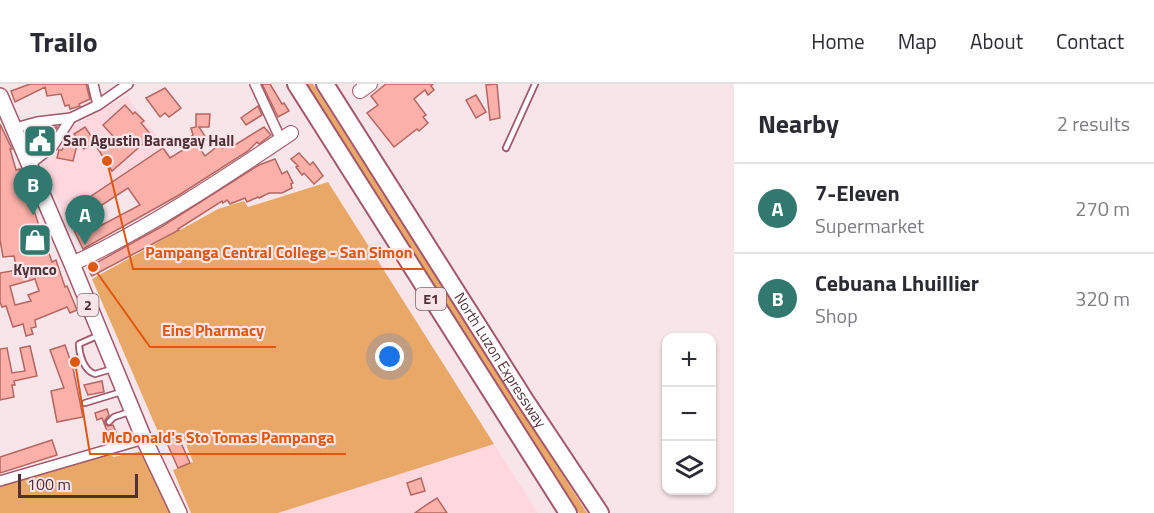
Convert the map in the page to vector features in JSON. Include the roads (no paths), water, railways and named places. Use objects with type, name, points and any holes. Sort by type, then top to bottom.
[{"type":"highway","name":"North Luzon Expressway","points":[[296,84],[568,513]]},
{"type":"highway","name":"North Luzon Expressway","points":[[326,84],[525,400],[600,513]]},
{"type":"highway","name":"2","points":[[0,96],[72,264],[123,391],[178,513]]},
{"type":"main road","points":[[72,264],[94,254],[176,206],[286,137]]},
{"type":"street","points":[[93,84],[98,105]]},
{"type":"street","points":[[15,128],[37,122],[71,118],[98,105],[128,84]]},
{"type":"street","points":[[255,84],[286,137]]},
{"type":"street","points":[[28,165],[53,146],[71,118]]},
{"type":"street","points":[[0,481],[144,439]]},
{"type":"lane","points":[[506,148],[535,84]]},
{"type":"lane","points":[[100,335],[79,344],[78,348],[87,370],[94,374],[114,368]]},
{"type":"lane","points":[[85,403],[123,391]]},
{"type":"lane","points":[[109,422],[114,417],[132,411]]},
{"type":"lane","points":[[110,434],[110,448]]},
{"type":"place","name":"San Agustin Barangay Hall","points":[[40,141]]},
{"type":"place","name":"Pampanga Central College - San Simon","points":[[107,161]]},
{"type":"place","name":"Cebuana Lhuillier","points":[[33,215]]},
{"type":"place","name":"Kymco","points":[[35,240]]},
{"type":"place","name":"7-Eleven","points":[[85,245]]},
{"type":"place","name":"Eins Pharmacy","points":[[93,267]]},
{"type":"place","name":"McDonald's Sto Tomas Pampanga","points":[[75,362]]}]
